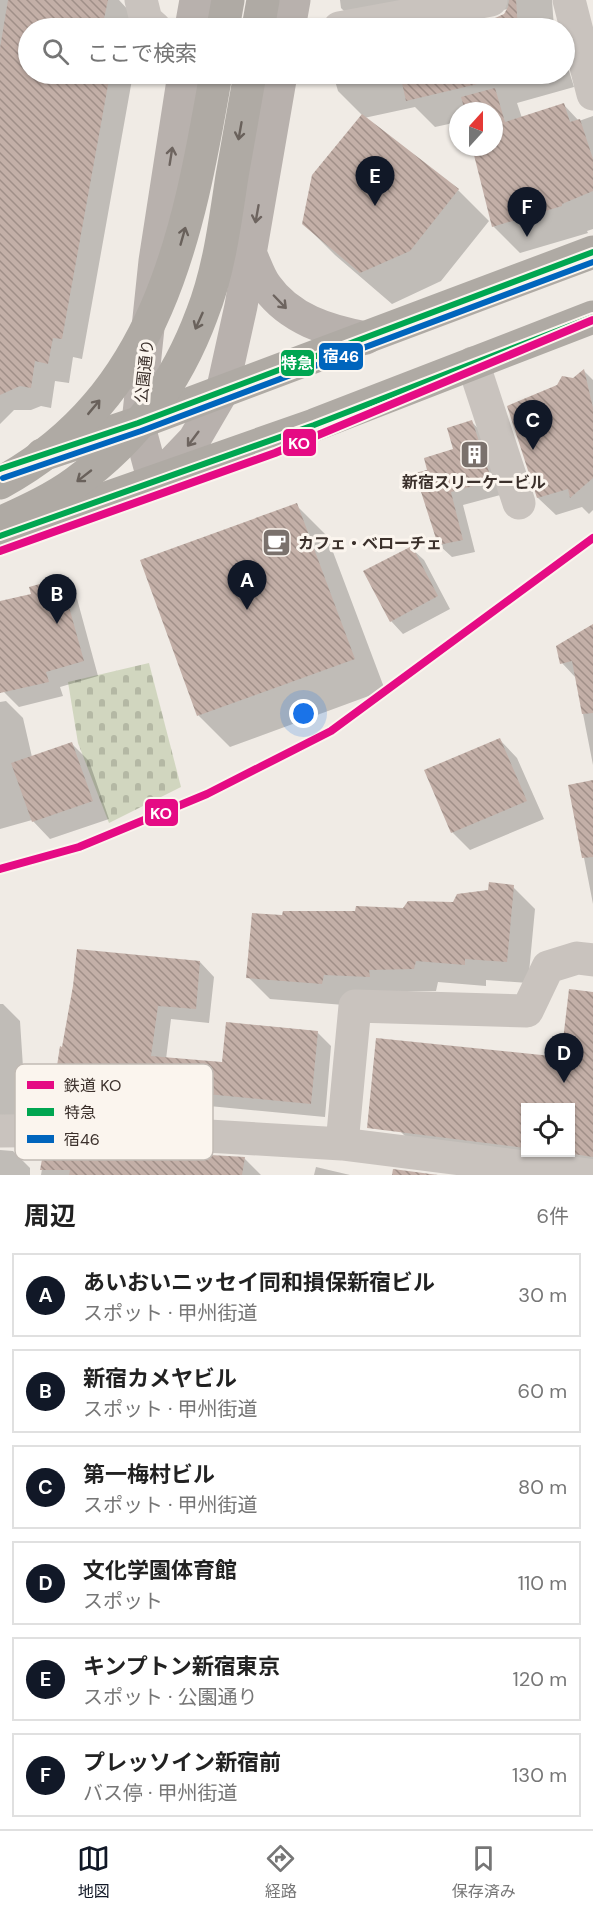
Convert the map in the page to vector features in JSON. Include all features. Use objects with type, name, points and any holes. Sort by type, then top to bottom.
[{"type":"highway","points":[[225,18],[228,0]]},
{"type":"highway","points":[[260,18],[263,0]]},
{"type":"highway","points":[[0,483],[32,464],[79,423],[115,381],[138,348],[159,304],[184,234],[214,84]]},
{"type":"highway","points":[[0,523],[40,504],[74,484],[135,430],[164,393],[202,314],[215,269],[248,84]]},
{"type":"highway","points":[[0,469],[138,423],[593,252]]},
{"type":"highway","points":[[0,536],[314,425],[473,363],[592,323]]},
{"type":"main road","points":[[193,18],[196,0]]},
{"type":"main road","points":[[291,18],[294,0]]},
{"type":"main road","name":"公園通り","points":[[154,482],[138,423],[155,261],[182,84]]},
{"type":"main road","points":[[154,482],[194,440],[222,392],[250,253],[279,84]]},
{"type":"main road","points":[[250,253],[265,285],[284,308],[337,333],[366,338]]},
{"type":"street","points":[[141,0],[146,18]]},
{"type":"street","points":[[393,18],[491,0]]},
{"type":"street","points":[[569,0],[574,18]]},
{"type":"street","points":[[575,24],[593,94]]},
{"type":"street","points":[[473,363],[519,503]]},
{"type":"street","points":[[342,1144],[355,1006],[527,1011],[548,967],[577,958],[593,960]]},
{"type":"street","points":[[0,1131],[15,1131]]},
{"type":"street","points":[[213,1136],[342,1144],[589,1175]]},
{"type":"green space","points":[[149,663],[181,787],[109,823],[78,743],[68,682]]},
{"type":"building","points":[[8,0],[108,0],[104,18],[18,18],[18,84],[108,84],[62,339],[53,338],[48,364],[35,361],[31,388],[20,386],[0,395],[0,48]]},
{"type":"building","points":[[509,0],[516,0],[517,18],[495,18],[504,14]]},
{"type":"building","points":[[402,84],[478,84],[406,101]]},
{"type":"building","points":[[495,88],[499,102],[462,102],[461,97]]},
{"type":"building","points":[[564,103],[570,122],[580,119],[593,159],[593,191],[562,204],[562,206],[492,227],[474,156],[503,156],[503,115],[505,122]]},
{"type":"building","points":[[362,114],[459,189],[410,251],[360,273],[302,224],[312,175]]},
{"type":"building","points":[[584,369],[593,408],[593,478],[570,498],[568,489],[537,498],[507,406],[557,385],[562,376],[573,378]]},
{"type":"building","points":[[472,420],[492,481],[451,492],[463,540],[438,545],[415,473],[427,470],[424,458],[453,449],[447,428]]},
{"type":"building","points":[[297,503],[355,659],[197,716],[140,560]]},
{"type":"building","points":[[412,546],[438,596],[390,622],[363,571]]},
{"type":"building","points":[[61,578],[84,661],[46,672],[49,682],[0,693],[0,601],[31,594],[29,587]]},
{"type":"building","points":[[593,624],[593,713],[582,714],[572,661],[560,664],[556,646]]},
{"type":"building","points":[[500,738],[527,801],[451,833],[424,770]]},
{"type":"building","points":[[72,742],[93,801],[32,822],[11,763]]},
{"type":"building","points":[[593,780],[593,857],[582,858],[568,785]]},
{"type":"building","points":[[489,882],[514,885],[507,962],[465,959],[465,965],[416,961],[414,969],[369,970],[370,977],[324,975],[322,984],[246,978],[252,913],[282,915],[283,911],[355,911],[356,906],[403,908],[408,901],[453,902],[457,894],[488,890]]},
{"type":"building","points":[[77,949],[200,961],[196,1009],[158,1006],[151,1056],[222,1062],[226,1022],[318,1031],[311,1104],[213,1095],[213,1064],[57,1064],[73,986]]},
{"type":"building","points":[[569,989],[593,992],[593,1157],[575,1154],[575,1103],[521,1103],[521,1147],[367,1128],[376,1038],[561,1057]]},
{"type":"building","points":[[213,1155],[245,1157],[242,1175],[69,1175],[70,1170],[40,1170],[42,1160],[213,1160]]},
{"type":"building","points":[[393,1169],[438,1175],[392,1175]]},
{"type":"rail line","name":"KO","points":[[0,551],[275,453],[593,320]]},
{"type":"rail line","name":"KO","points":[[0,869],[79,847],[207,794],[331,731],[593,538]]},
{"type":"transit line","name":"特急","points":[[0,469],[138,423],[593,252]]},
{"type":"transit line","name":"宿46","points":[[3,478],[141,431],[593,262]]},
{"type":"transit line","name":"特急","points":[[0,536],[314,425],[593,317]]},
{"type":"place","name":"キンプトン新宿東京","points":[[375,206]]},
{"type":"place","name":"プレッソイン新宿前","points":[[527,237]]},
{"type":"place","name":"第一梅村ビル","points":[[533,450]]},
{"type":"place","name":"新宿スリーケービル","points":[[474,454]]},
{"type":"place","name":"カフェ・ベローチェ","points":[[277,543]]},
{"type":"place","name":"あいおいニッセイ同和損保新宿ビル","points":[[247,610]]},
{"type":"place","name":"新宿カメヤビル","points":[[57,624]]},
{"type":"place","name":"文化学園体育館","points":[[564,1083]]}]
